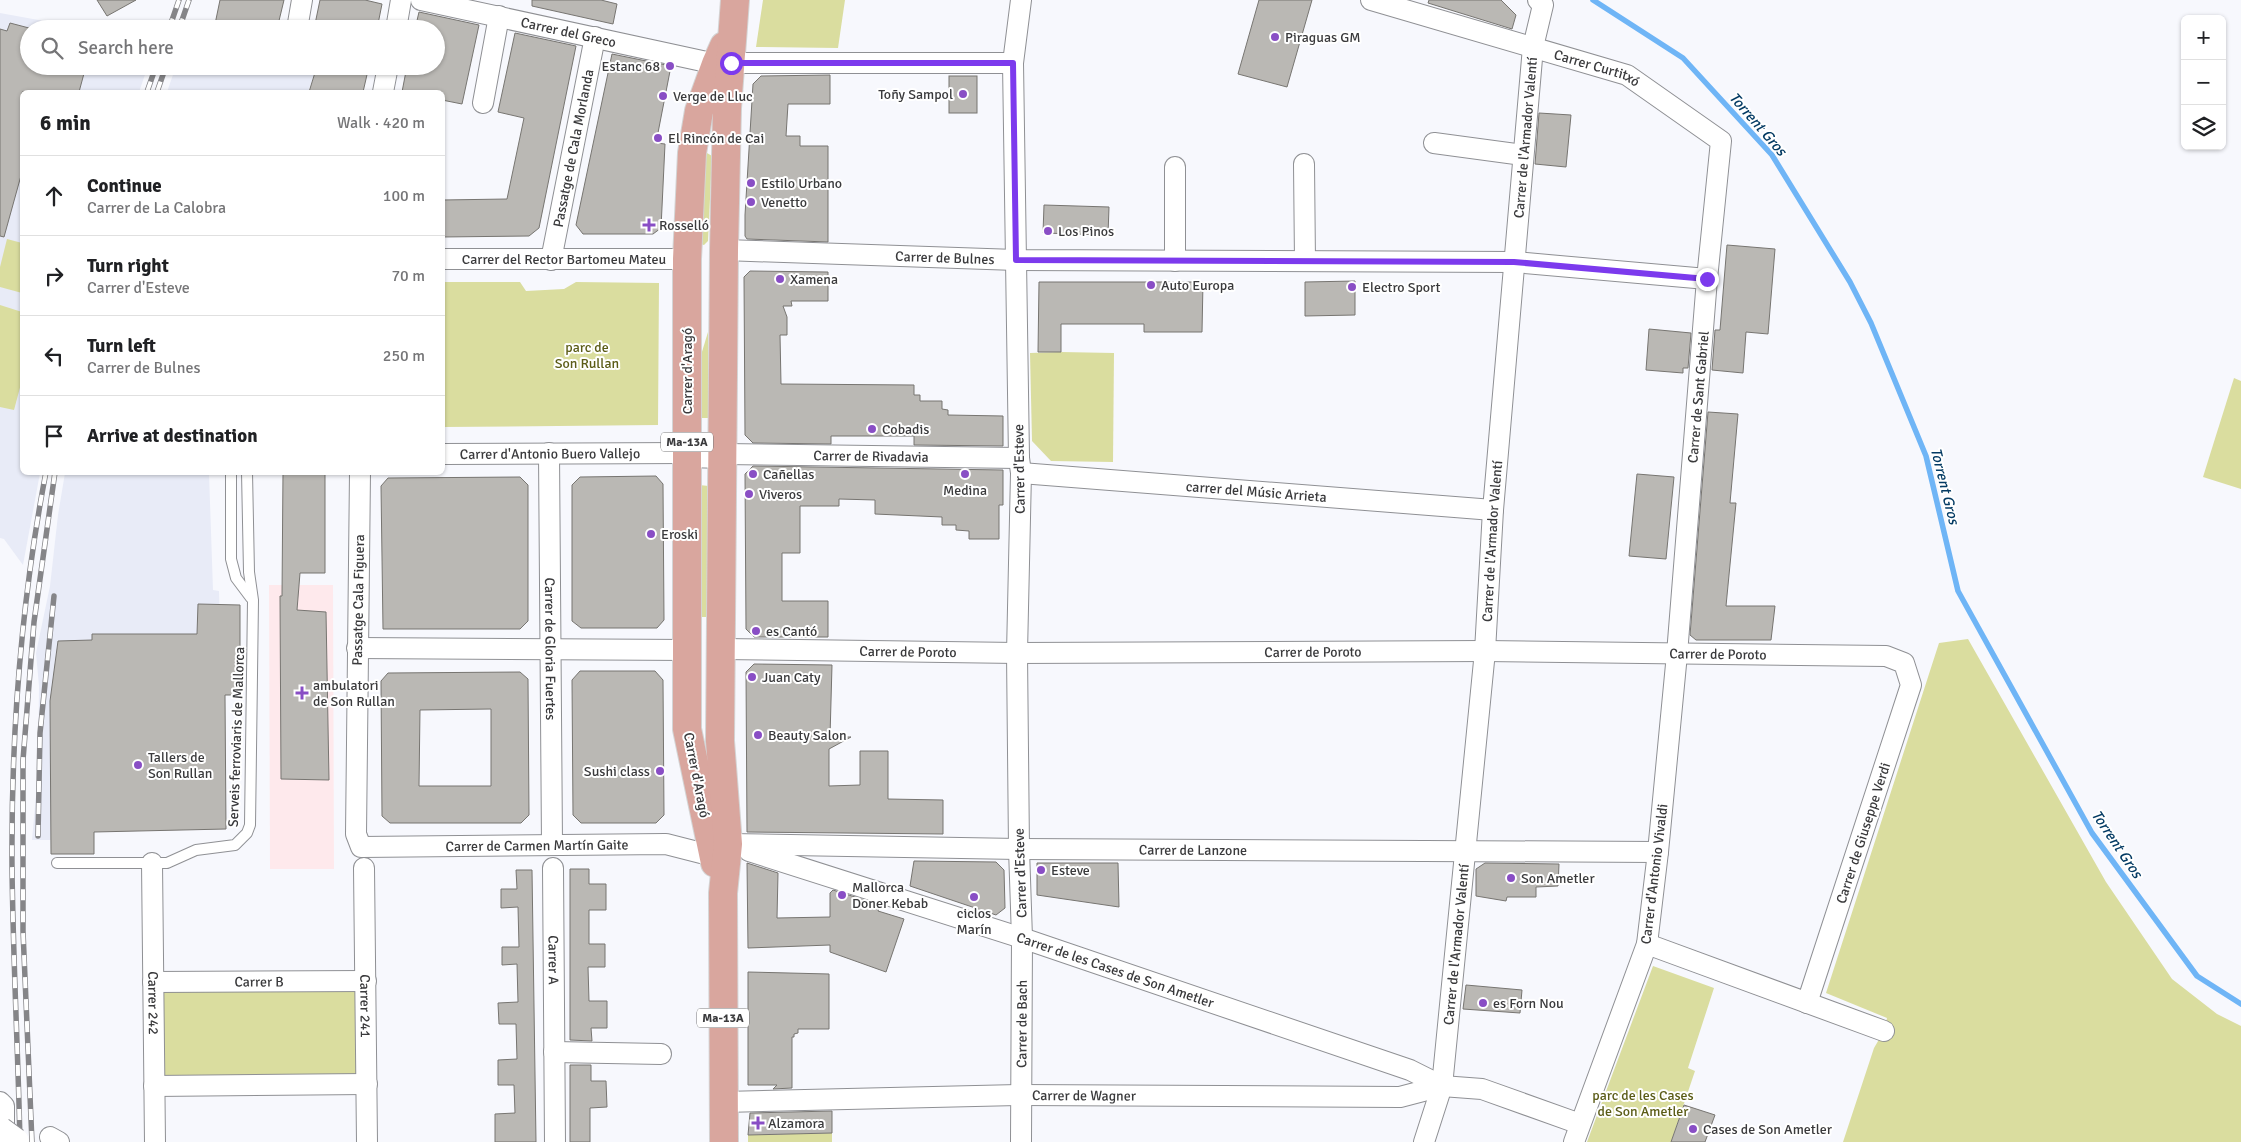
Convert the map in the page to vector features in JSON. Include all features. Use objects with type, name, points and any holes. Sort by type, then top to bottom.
[{"type":"main road","name":"Carrer d'Aragó","points":[[720,850],[706,821],[687,728],[689,650],[687,268],[692,153],[699,111],[723,63],[731,32],[735,0]]},
{"type":"main road","name":"Carrer d'Aragó","points":[[724,1142],[720,741],[727,108]]},
{"type":"main road","points":[[687,268],[699,264],[724,250]]},
{"type":"main road","points":[[689,650],[722,650]]},
{"type":"street","points":[[299,20],[302,0]]},
{"type":"street","points":[[398,20],[402,0]]},
{"type":"street","name":"Carrer del Greco","points":[[421,0],[723,63],[1013,63]]},
{"type":"street","name":"Carrer d'Esteve","points":[[1021,0],[1013,63],[1020,465],[1017,653],[1022,938]]},
{"type":"street","name":"Carrer Curtitxó","points":[[1371,0],[1627,75],[1721,141]]},
{"type":"street","name":"Carrer de l'Armador Valentí","points":[[1424,1142],[1442,1086],[1485,651],[1493,510],[1532,48],[1543,5],[1538,0]]},
{"type":"street","points":[[483,103],[499,16]]},
{"type":"street","name":"Passatge de Cala Morlanda","points":[[551,260],[595,37]]},
{"type":"street","points":[[723,63],[727,108]]},
{"type":"street","points":[[383,90],[386,75]]},
{"type":"street","name":"Carrer de Sant Gabriel","points":[[1677,654],[1707,279],[1721,141]]},
{"type":"street","points":[[1434,143],[1523,155]]},
{"type":"street","points":[[1304,164],[1305,261]]},
{"type":"street","points":[[1175,167],[1175,260]]},
{"type":"street","name":"Carrer de Bulnes","points":[[724,250],[1016,260],[1514,262],[1707,279]]},
{"type":"street","name":"Carrer del Rector Bartomeu Mateu","points":[[445,259],[551,260],[687,268]]},
{"type":"street","points":[[687,453],[723,454]]},
{"type":"street","name":"Carrer d'Antonio Buero Vallejo","points":[[445,454],[687,453]]},
{"type":"street","name":"Carrer de Gloria Fuertes","points":[[549,454],[552,844]]},
{"type":"street","name":"Carrer de Rivadavia","points":[[723,454],[1020,465]]},
{"type":"street","name":"carrer del Músic Arrieta","points":[[1020,465],[1493,510]]},
{"type":"street","name":"Passatge Cala Figuera","points":[[360,475],[356,834],[361,847]]},
{"type":"street","points":[[357,648],[689,650]]},
{"type":"street","name":"Carrer de Poroto","points":[[722,650],[1017,653],[1485,651],[1886,656],[1904,663]]},
{"type":"street","name":"Carrer d'Antonio Vivaldi","points":[[1577,1133],[1648,944],[1677,654]]},
{"type":"street","name":"Carrer de Giuseppe Verdi","points":[[1807,1003],[1911,685],[1904,663]]},
{"type":"street","name":"Carrer de Carmen Martín Gaite","points":[[361,847],[666,844],[720,850]]},
{"type":"street","name":"Carrer de Lanzone","points":[[720,850],[1019,849],[1658,852]]},
{"type":"street","name":"Carrer de les Cases de Son Ametler","points":[[720,850],[1022,938],[1410,1070],[1442,1086]]},
{"type":"street","name":"Carrer 242","points":[[152,863],[155,1142]]},
{"type":"street","name":"Carrer 241","points":[[364,868],[367,1142]]},
{"type":"street","name":"Carrer A","points":[[553,868],[554,1142]]},
{"type":"street","name":"Carrer de Bach","points":[[1021,1142],[1022,938]]},
{"type":"street","points":[[1648,944],[1884,1031]]},
{"type":"street","name":"Carrer B","points":[[153,982],[366,981]]},
{"type":"street","points":[[554,1052],[660,1054]]},
{"type":"street","points":[[154,1086],[367,1084]]},
{"type":"street","points":[[1442,1086],[1482,1089],[1577,1133]]},
{"type":"street","name":"Carrer de Wagner","points":[[724,1102],[1020,1095],[1400,1097],[1442,1086]]},
{"type":"street","points":[[0,1102],[4,1106],[4,1142]]},
{"type":"street","points":[[0,1131],[15,1142]]},
{"type":"lane","points":[[231,475],[231,559],[236,578],[253,600]]},
{"type":"lane","name":"Serveis ferroviaris de Mallorca","points":[[57,863],[173,862],[196,850],[236,845],[247,833],[250,815],[253,600],[249,572],[247,475]]},
{"type":"shaded area","points":[[0,13],[38,20],[20,20],[20,75],[145,75],[140,90],[20,90],[20,475],[40,475],[23,565],[4,539],[0,538]]},
{"type":"shaded area","points":[[173,75],[314,75],[309,90],[168,90]]},
{"type":"shaded area","points":[[65,475],[209,475],[213,590],[219,591],[222,692],[91,828],[54,840],[32,840],[38,772],[39,686],[36,653],[50,586]]},
{"type":"shaded area","name":"ambulatori de Son Rullan","points":[[269,585],[333,585],[334,869],[270,869]]},
{"type":"green space","points":[[763,0],[845,0],[838,48],[756,47]]},
{"type":"green space","points":[[707,153],[712,156],[708,241],[704,245],[700,244],[702,155]]},
{"type":"green space","points":[[7,239],[20,242],[20,292],[0,287],[0,267]]},
{"type":"green space","name":"parc de Son Rullan","points":[[445,282],[520,282],[526,291],[564,289],[576,282],[659,283],[658,425],[445,427]]},
{"type":"green space","points":[[0,305],[20,311],[20,388],[14,410],[0,407]]},
{"type":"green space","points":[[708,332],[709,418],[699,418],[698,365]]},
{"type":"green space","points":[[1030,353],[1114,353],[1113,462],[1051,461],[1032,441]]},
{"type":"green space","points":[[2234,378],[2241,381],[2241,489],[2203,477]]},
{"type":"green space","points":[[699,485],[709,486],[710,617],[699,617]]},
{"type":"green space","points":[[1968,639],[2106,882],[2172,979],[2217,1014],[2241,1026],[2241,1142],[1843,1142],[1874,1048],[1884,1031],[1887,1018],[1826,993],[1939,643]]},
{"type":"green space","name":"parc de les Cases de Son Ametler","points":[[1653,966],[1714,988],[1688,1068],[1695,1071],[1671,1142],[1587,1142]]},
{"type":"green space","points":[[366,981],[367,1084],[154,1086],[153,982]]},
{"type":"green space","points":[[832,1133],[832,1142],[748,1142],[748,1135]]},
{"type":"building","points":[[97,0],[136,0],[107,16]]},
{"type":"building","points":[[220,0],[284,0],[279,20],[216,20]]},
{"type":"building","points":[[320,0],[365,0],[382,4],[379,20],[316,20]]},
{"type":"building","points":[[532,0],[601,0],[617,4],[613,24],[532,6]]},
{"type":"building","name":"Piraguas GM","points":[[1259,0],[1312,0],[1287,87],[1238,74]]},
{"type":"building","points":[[1429,0],[1501,0],[1516,15],[1512,29],[1428,3]]},
{"type":"building","points":[[419,12],[479,25],[462,104],[445,101],[445,90],[402,90],[405,75],[445,75],[445,20],[417,20]]},
{"type":"building","points":[[10,23],[20,26],[20,75],[84,75],[80,90],[20,90],[20,179],[4,237],[0,236],[0,29],[7,31]]},
{"type":"building","points":[[515,33],[576,46],[539,228],[529,236],[445,237],[445,200],[507,199],[524,118],[498,112]]},
{"type":"building","points":[[612,54],[671,66],[656,143],[665,144],[661,228],[653,234],[583,234],[576,225]]},
{"type":"building","points":[[314,75],[367,75],[363,90],[310,90]]},
{"type":"building","points":[[830,75],[830,104],[788,104],[786,136],[800,136],[800,146],[828,146],[828,242],[747,239],[745,236],[745,215],[753,84],[761,76]]},
{"type":"building","name":"Toñy Sampol","points":[[949,76],[977,76],[977,113],[949,113]]},
{"type":"building","points":[[1539,113],[1571,115],[1566,167],[1535,164]]},
{"type":"building","points":[[1044,205],[1109,207],[1108,235],[1043,233]]},
{"type":"building","points":[[1727,245],[1775,249],[1768,334],[1746,332],[1743,373],[1712,370],[1715,330],[1720,330]]},
{"type":"building","points":[[750,271],[828,272],[828,301],[791,301],[792,306],[783,306],[787,317],[787,335],[780,335],[781,384],[914,385],[914,395],[920,395],[920,401],[942,401],[942,409],[948,410],[948,415],[1003,416],[1003,446],[914,445],[914,436],[831,436],[831,444],[753,443],[745,435],[744,277]]},
{"type":"building","points":[[1355,281],[1355,315],[1305,316],[1305,282]]},
{"type":"building","points":[[1039,282],[1203,282],[1202,332],[1144,332],[1144,324],[1061,324],[1061,352],[1038,352]]},
{"type":"building","points":[[1649,329],[1691,333],[1688,368],[1683,368],[1683,373],[1646,370]]},
{"type":"building","points":[[1708,412],[1738,414],[1730,503],[1736,503],[1726,606],[1775,606],[1771,640],[1696,640],[1690,635]]},
{"type":"building","points":[[753,466],[1003,470],[1003,505],[999,505],[999,539],[969,539],[969,531],[956,530],[956,525],[942,525],[942,517],[875,514],[875,500],[839,499],[839,506],[800,506],[800,553],[782,553],[782,601],[828,601],[828,637],[754,637],[746,629],[745,474]]},
{"type":"building","points":[[1637,474],[1674,477],[1666,559],[1629,556]]},
{"type":"building","points":[[283,475],[325,475],[325,573],[300,573],[297,610],[326,612],[329,780],[281,779],[280,596],[282,596]]},
{"type":"building","points":[[656,476],[663,484],[664,620],[657,628],[581,628],[572,621],[572,485],[580,477]]},
{"type":"building","points":[[520,477],[528,485],[528,621],[520,629],[383,629],[381,486],[388,478]]},
{"type":"building","name":"Tallers de Son Rullan","points":[[198,604],[240,605],[240,695],[225,695],[226,829],[94,832],[94,854],[51,854],[50,701],[58,641],[92,640],[92,634],[197,634]]},
{"type":"building","points":[[754,664],[832,665],[830,737],[851,737],[829,749],[829,786],[860,785],[860,751],[888,751],[888,799],[943,800],[943,834],[747,832],[746,672]]},
{"type":"building","points":[[580,671],[655,671],[663,680],[664,815],[656,823],[581,823],[573,815],[572,680]]},
{"type":"building","points":[[520,672],[528,679],[529,815],[521,823],[390,823],[382,816],[381,681],[388,673]],"holes":[[[491,709],[491,786],[419,786],[420,710]]]},
{"type":"building","name":"ciclos Marín","points":[[914,861],[996,862],[1004,870],[1005,908],[996,915],[910,886]]},
{"type":"building","points":[[747,863],[778,873],[777,918],[830,917],[830,893],[833,890],[880,905],[878,911],[904,919],[886,972],[830,952],[830,945],[748,948]]},
{"type":"building","points":[[1037,863],[1118,863],[1119,907],[1037,895]]},
{"type":"building","name":"Son Ametler","points":[[1485,863],[1559,864],[1558,886],[1536,887],[1536,897],[1507,897],[1506,901],[1476,896],[1476,869]]},
{"type":"building","points":[[570,869],[589,869],[589,884],[606,884],[606,910],[589,910],[589,944],[605,944],[605,967],[588,967],[589,1001],[607,1001],[607,1028],[591,1028],[592,1041],[570,1040]]},
{"type":"building","points":[[516,870],[532,870],[536,1142],[495,1142],[495,1114],[515,1113],[514,1085],[498,1085],[498,1060],[517,1059],[516,1024],[499,1024],[498,1003],[518,1002],[517,964],[502,965],[502,947],[519,947],[518,907],[501,908],[501,889],[517,889]]},
{"type":"building","points":[[748,972],[829,974],[829,1029],[798,1029],[798,1033],[792,1037],[792,1088],[773,1089],[777,1085],[748,1085]]},
{"type":"building","name":"es Forn Nou","points":[[1466,985],[1522,990],[1520,1013],[1463,1009]]},
{"type":"building","points":[[570,1065],[591,1065],[591,1081],[606,1081],[607,1107],[590,1108],[590,1142],[570,1142]]},
{"type":"building","name":"Cases de Son Ametler","points":[[1684,1105],[1715,1115],[1705,1142],[1671,1142]]},
{"type":"building","points":[[832,1111],[832,1133],[748,1135],[750,1113]]},
{"type":"waterway","name":"Torrent Gros","points":[[1593,0],[1683,58],[1772,155],[1850,282],[1871,323],[1926,456],[1958,591],[2092,833],[2197,976],[2241,1004]]},
{"type":"railway","points":[[172,20],[179,0]]},
{"type":"railway","points":[[182,20],[189,0]]},
{"type":"railway","points":[[148,90],[153,75]]},
{"type":"railway","points":[[158,90],[163,75]]},
{"type":"railway","points":[[20,1142],[12,867],[13,768],[24,619],[37,521],[45,475]]},
{"type":"railway","points":[[32,1142],[23,931],[23,760],[34,622],[55,475]]},
{"type":"railway","points":[[38,836],[40,733],[54,596]]},
{"type":"place","name":"Piraguas GM","points":[[1275,37]]},
{"type":"place","name":"Estanc 68","points":[[670,66]]},
{"type":"place","name":"Toñy Sampol","points":[[963,94]]},
{"type":"place","name":"Verge de Lluc","points":[[663,96]]},
{"type":"place","name":"El Rincón de Cai","points":[[658,138]]},
{"type":"place","name":"Estilo Urbano","points":[[751,183]]},
{"type":"place","name":"Venetto","points":[[751,202]]},
{"type":"place","name":"Rosselló","points":[[649,225]]},
{"type":"place","name":"Los Pinos","points":[[1048,231]]},
{"type":"place","name":"Xamena","points":[[780,279]]},
{"type":"place","name":"Auto Europa","points":[[1151,285]]},
{"type":"place","name":"Electro Sport","points":[[1352,287]]},
{"type":"place","name":"Cobadis","points":[[872,429]]},
{"type":"place","name":"Cañellas","points":[[753,474]]},
{"type":"place","name":"Medina","points":[[965,474]]},
{"type":"place","name":"Viveros","points":[[749,494]]},
{"type":"place","name":"Eroski","points":[[651,534]]},
{"type":"place","name":"es Cantó","points":[[756,631]]},
{"type":"place","name":"Juan Caty","points":[[752,677]]},
{"type":"place","name":"ambulatori de Son Rullan","points":[[302,693]]},
{"type":"place","name":"Beauty Salon","points":[[758,735]]},
{"type":"place","name":"Tallers de Son Rullan","points":[[138,765]]},
{"type":"place","name":"Sushi class","points":[[660,771]]},
{"type":"place","name":"Esteve","points":[[1041,870]]},
{"type":"place","name":"Son Ametler","points":[[1511,878]]},
{"type":"place","name":"Mallorca Doner Kebab","points":[[842,895]]},
{"type":"place","name":"ciclos Marín","points":[[974,897]]},
{"type":"place","name":"es Forn Nou","points":[[1483,1003]]},
{"type":"place","name":"Alzamora","points":[[758,1123]]},
{"type":"place","name":"Cases de Son Ametler","points":[[1693,1129]]},
{"type":"route","points":[[731,63],[1013,63],[1016,260],[1514,262],[1707,279]]}]
